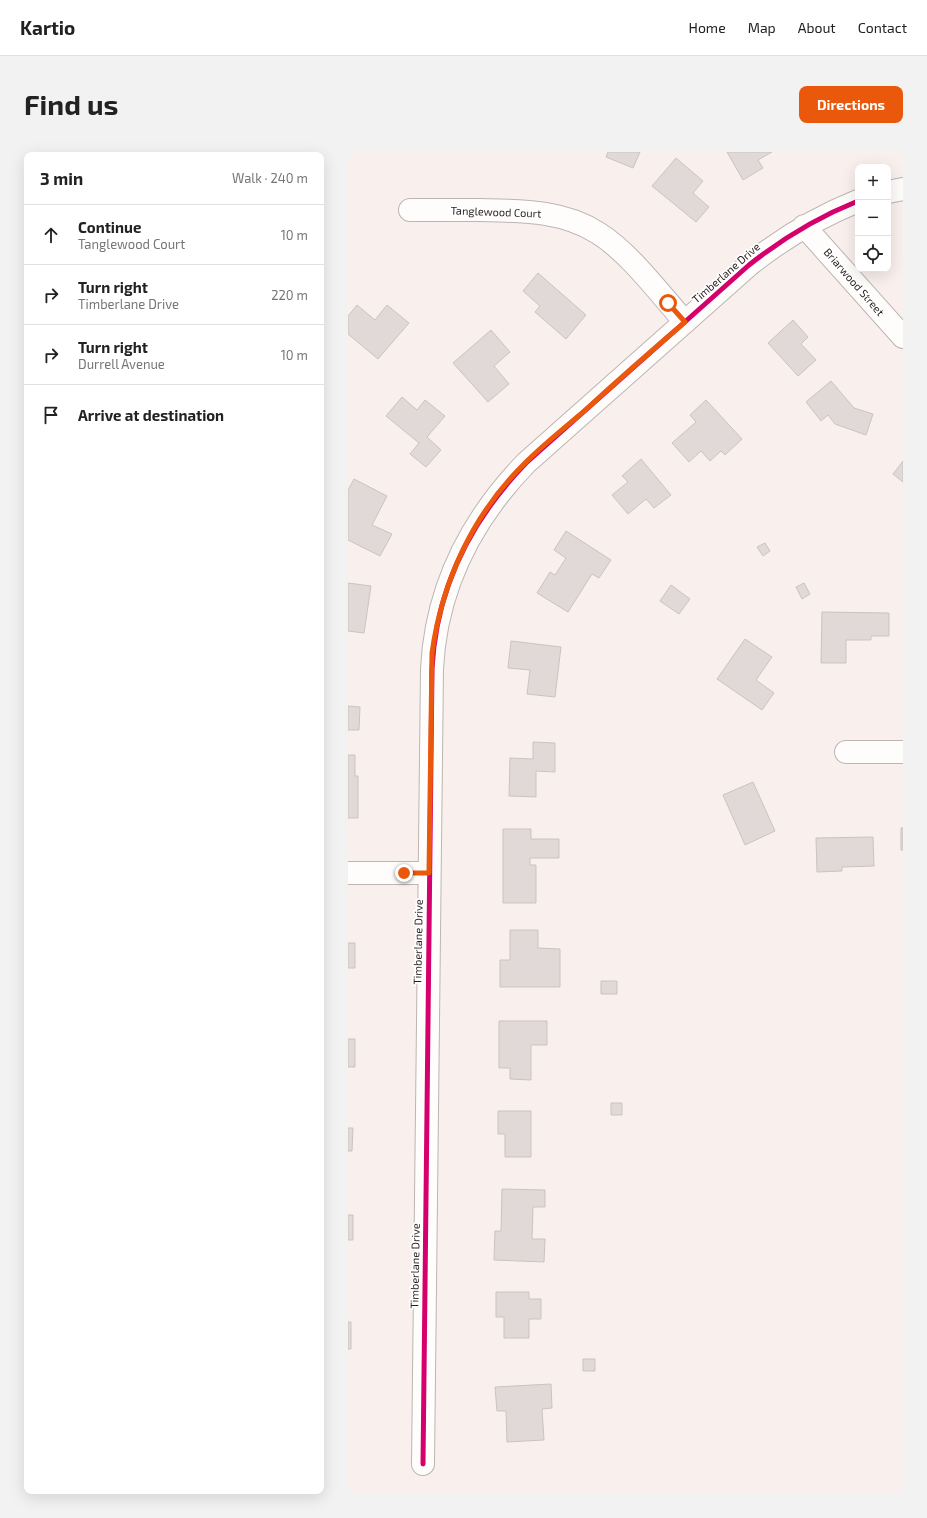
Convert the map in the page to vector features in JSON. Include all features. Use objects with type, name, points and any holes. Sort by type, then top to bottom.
[{"type":"street","points":[[891,191],[903,188]]},
{"type":"street","name":"Timberlane Drive","points":[[423,1464],[432,653],[448,585],[470,534],[504,487],[526,463],[750,265],[777,243],[804,226],[836,210],[855,203]]},
{"type":"street","name":"Tanglewood Court","points":[[410,210],[522,211],[562,217],[580,224],[598,233],[629,259],[685,322]]},
{"type":"street","name":"Briarwood Street","points":[[804,226],[903,337]]},
{"type":"street","points":[[846,752],[903,752]]},
{"type":"street","points":[[348,873],[429,873]]},
{"type":"building","points":[[608,152],[640,152],[633,168],[606,157]]},
{"type":"building","points":[[727,152],[772,152],[758,160],[763,168],[743,180]]},
{"type":"building","points":[[676,158],[703,181],[693,193],[709,207],[696,222],[652,186]]},
{"type":"building","points":[[538,273],[586,315],[566,339],[535,312],[540,306],[523,291]]},
{"type":"building","points":[[357,305],[375,320],[387,305],[409,323],[378,359],[348,334],[348,316]]},
{"type":"building","points":[[793,320],[808,337],[801,344],[816,360],[798,376],[768,343]]},
{"type":"building","points":[[491,330],[510,352],[494,366],[509,384],[488,402],[453,363]]},
{"type":"building","points":[[831,381],[854,408],[873,414],[866,435],[835,424],[828,415],[821,421],[806,402]]},
{"type":"building","points":[[402,397],[417,410],[425,400],[445,416],[427,437],[441,450],[426,467],[410,454],[419,443],[386,416]]},
{"type":"building","points":[[706,400],[742,439],[725,455],[721,451],[710,461],[701,451],[689,462],[672,443],[696,422],[690,415]]},
{"type":"building","points":[[641,459],[671,495],[654,508],[646,499],[628,514],[612,495],[628,482],[622,476]]},
{"type":"building","points":[[903,461],[903,482],[893,474]]},
{"type":"building","points":[[354,479],[387,496],[372,525],[392,534],[380,556],[348,540],[348,490]]},
{"type":"building","points":[[566,531],[611,560],[599,578],[592,574],[568,612],[537,593],[550,572],[555,575],[566,558],[554,550]]},
{"type":"building","points":[[765,543],[770,551],[763,556],[757,547]]},
{"type":"building","points":[[348,583],[371,586],[364,633],[348,631]]},
{"type":"building","points":[[804,583],[810,594],[802,599],[796,587]]},
{"type":"building","points":[[671,585],[690,599],[679,614],[660,601]]},
{"type":"building","points":[[822,612],[889,613],[889,636],[871,636],[871,640],[846,640],[846,663],[821,663]]},
{"type":"building","points":[[745,639],[772,657],[756,680],[774,693],[762,710],[717,679]]},
{"type":"building","points":[[511,641],[561,647],[555,697],[527,694],[530,670],[508,668]]},
{"type":"building","points":[[348,706],[360,707],[359,730],[348,730]]},
{"type":"building","points":[[533,742],[555,743],[555,772],[536,771],[536,797],[509,796],[510,758],[533,759]]},
{"type":"building","points":[[348,755],[355,755],[355,776],[358,776],[358,818],[348,818]]},
{"type":"building","points":[[753,782],[775,831],[745,845],[723,795]]},
{"type":"building","points":[[901,828],[903,828],[903,850],[901,850]]},
{"type":"building","points":[[503,829],[531,829],[531,839],[559,839],[559,858],[530,858],[530,865],[536,865],[536,903],[503,903]]},
{"type":"building","points":[[873,837],[874,866],[842,867],[842,871],[817,872],[816,838]]},
{"type":"building","points":[[510,930],[538,930],[538,948],[560,949],[560,987],[500,987],[500,960],[510,960]]},
{"type":"building","points":[[348,943],[355,943],[355,968],[348,968]]},
{"type":"building","points":[[601,981],[617,981],[617,994],[601,994]]},
{"type":"building","points":[[499,1021],[547,1021],[547,1045],[531,1045],[531,1080],[510,1079],[510,1068],[499,1068]]},
{"type":"building","points":[[348,1039],[355,1039],[355,1067],[348,1067]]},
{"type":"building","points":[[611,1103],[622,1103],[622,1115],[611,1115]]},
{"type":"building","points":[[498,1111],[531,1111],[531,1157],[505,1157],[505,1134],[498,1134]]},
{"type":"building","points":[[348,1128],[353,1128],[352,1151],[348,1151]]},
{"type":"building","points":[[502,1189],[545,1190],[545,1207],[533,1207],[532,1239],[545,1239],[544,1262],[494,1260],[495,1231],[501,1231]]},
{"type":"building","points":[[348,1215],[353,1215],[353,1240],[348,1240]]},
{"type":"building","points":[[496,1292],[529,1292],[529,1299],[541,1299],[541,1319],[529,1319],[529,1338],[504,1338],[504,1317],[496,1317]]},
{"type":"building","points":[[348,1322],[351,1322],[351,1349],[348,1349]]},
{"type":"building","points":[[583,1359],[595,1359],[595,1371],[583,1371]]},
{"type":"building","points":[[551,1384],[552,1408],[542,1409],[544,1440],[507,1442],[506,1411],[497,1411],[495,1387]]},
{"type":"cycle path","points":[[423,1464],[432,669],[440,611],[449,584],[460,557],[488,508],[526,463],[749,265],[801,229],[855,202]]},
{"type":"route","points":[[404,873],[429,873],[432,653],[448,585],[470,534],[504,487],[526,463],[685,322],[668,303]]}]
